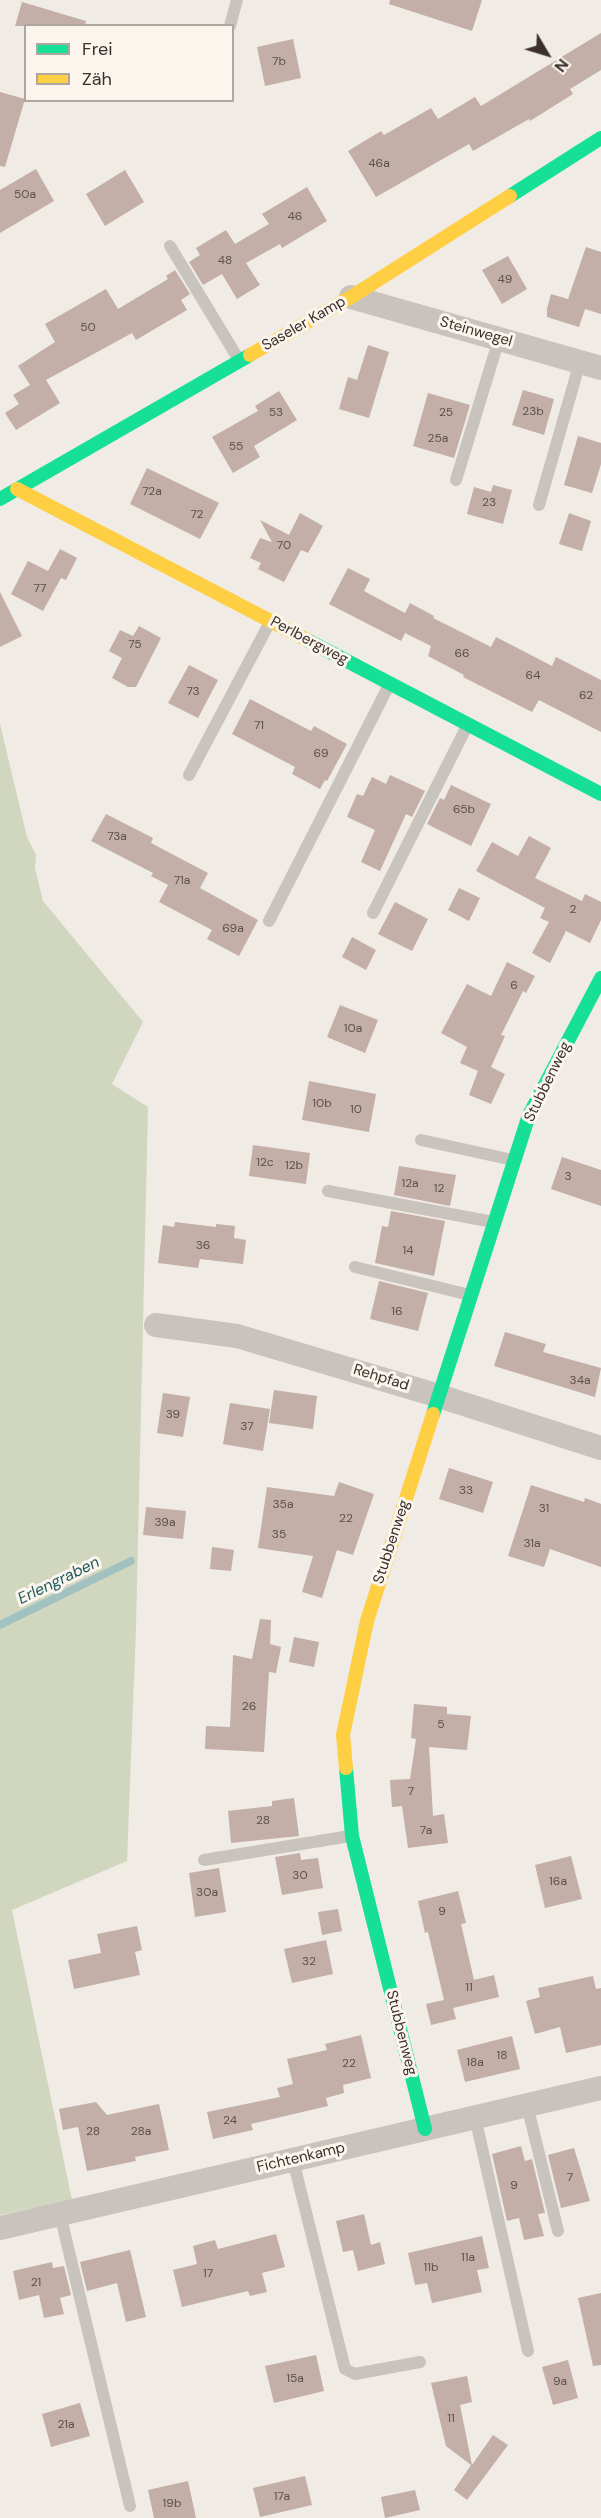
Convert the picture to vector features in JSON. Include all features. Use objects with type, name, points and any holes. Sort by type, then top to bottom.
[{"type":"street","name":"Saseler Kamp","points":[[0,499],[351,297],[601,138]]},
{"type":"street","name":"Steinwegel","points":[[351,297],[590,365]]},
{"type":"street","name":"Perlbergweg","points":[[17,489],[601,794]]},
{"type":"street","name":"Stubbenweg","points":[[425,2129],[352,1836],[343,1735],[367,1621],[529,1115],[601,978]]},
{"type":"street","name":"Rehpfad","points":[[156,1325],[237,1336],[439,1396],[601,1448]]},
{"type":"street","name":"Fichtenkamp","points":[[0,2228],[601,2088]]},
{"type":"lane","points":[[231,24],[237,0]]},
{"type":"lane","points":[[170,246],[240,361]]},
{"type":"lane","points":[[456,480],[500,339]]},
{"type":"lane","points":[[539,505],[590,365]]},
{"type":"lane","points":[[189,775],[270,621]]},
{"type":"lane","points":[[268,921],[390,684]]},
{"type":"lane","points":[[373,913],[467,724]]},
{"type":"lane","points":[[421,1140],[514,1160]]},
{"type":"lane","points":[[328,1191],[495,1222]]},
{"type":"lane","points":[[355,1267],[471,1295]]},
{"type":"lane","points":[[204,1860],[352,1836]]},
{"type":"lane","points":[[527,2105],[558,2231]]},
{"type":"lane","points":[[475,2117],[528,2351]]},
{"type":"lane","points":[[293,2160],[345,2369],[355,2374],[420,2362]]},
{"type":"lane","points":[[60,2214],[130,2506]]},
{"type":"green space","points":[[0,724],[27,837],[36,855],[35,868],[43,901],[143,1022],[112,1084],[148,1107],[136,1627],[127,1861],[12,1910],[72,2200],[0,2215]]},
{"type":"building","points":[[390,0],[482,0],[472,31],[389,4]]},
{"type":"building","points":[[22,2],[86,21],[85,24],[15,26]]},
{"type":"building","points":[[601,33],[601,70],[570,89],[573,94],[530,121],[529,119],[473,151],[469,144],[376,197],[348,151],[381,131],[384,135],[431,108],[438,119],[475,97],[481,106]]},
{"type":"building","points":[[293,39],[301,78],[265,86],[257,47]]},
{"type":"building","points":[[0,92],[24,99],[24,102],[5,167],[0,166]]},
{"type":"building","points":[[36,169],[54,201],[0,233],[0,190]]},
{"type":"building","points":[[125,170],[144,202],[105,226],[86,194]]},
{"type":"building","points":[[307,187],[327,221],[282,248],[280,244],[246,263],[260,285],[237,299],[222,274],[203,285],[189,262],[200,255],[196,248],[226,230],[235,244],[269,224],[262,214]]},
{"type":"building","points":[[586,247],[601,252],[601,314],[585,309],[579,327],[547,317],[547,309],[551,294],[568,299]]},
{"type":"building","points":[[508,256],[527,289],[502,304],[482,270]]},
{"type":"building","points":[[175,270],[190,294],[181,300],[187,310],[136,340],[132,333],[46,380],[60,403],[16,430],[5,413],[19,404],[13,395],[30,385],[18,366],[55,342],[45,324],[106,289],[118,309],[168,279],[166,276]]},
{"type":"building","points":[[368,345],[389,352],[369,418],[339,409],[348,377],[357,380]]},
{"type":"building","points":[[523,390],[554,399],[544,435],[512,425]]},
{"type":"building","points":[[279,391],[297,420],[254,446],[260,457],[233,473],[212,437],[258,411],[255,406]]},
{"type":"building","points":[[428,393],[470,405],[454,458],[413,446]]},
{"type":"building","points":[[578,436],[601,443],[601,464],[592,493],[564,485]]},
{"type":"building","points":[[147,468],[219,503],[200,539],[130,504]]},
{"type":"building","points":[[493,485],[512,490],[503,524],[467,514],[474,487],[491,492]]},
{"type":"building","points":[[300,513],[323,526],[308,553],[301,550],[284,582],[258,569],[261,563],[250,558],[260,538],[272,542],[260,520],[289,535]]},
{"type":"building","points":[[569,513],[591,521],[582,551],[559,544]]},
{"type":"building","points":[[60,549],[77,558],[66,580],[61,578],[43,611],[11,594],[28,561],[48,571]]},
{"type":"building","points":[[348,568],[370,579],[364,591],[405,613],[410,603],[434,616],[433,618],[491,647],[496,637],[552,666],[556,657],[601,680],[601,732],[539,700],[532,712],[463,677],[464,675],[428,656],[431,646],[405,633],[401,641],[329,604]]},
{"type":"building","points":[[0,592],[22,636],[0,647]]},
{"type":"building","points":[[139,626],[161,638],[136,687],[128,687],[112,678],[122,658],[109,651],[120,630],[133,636]]},
{"type":"building","points":[[189,665],[218,680],[198,718],[168,703]]},
{"type":"building","points":[[250,699],[311,731],[314,726],[347,744],[327,781],[325,780],[320,789],[292,774],[295,767],[232,734]]},
{"type":"building","points":[[390,775],[425,791],[412,817],[406,814],[380,871],[361,862],[375,830],[347,817],[357,794],[363,796],[372,777],[386,784]]},
{"type":"building","points":[[451,785],[491,804],[471,846],[427,824],[440,798],[444,800]]},
{"type":"building","points":[[106,814],[153,838],[151,843],[208,873],[200,888],[258,920],[239,956],[207,939],[212,930],[159,902],[168,885],[151,876],[153,873],[91,841]]},
{"type":"building","points":[[529,836],[551,848],[535,878],[582,901],[585,894],[601,902],[601,920],[590,943],[566,931],[550,963],[532,953],[549,922],[540,918],[545,908],[476,871],[492,842],[518,856]]},
{"type":"building","points":[[459,888],[480,898],[469,921],[448,910]]},
{"type":"building","points":[[395,902],[428,919],[412,951],[378,934]]},
{"type":"building","points":[[352,937],[376,950],[366,970],[342,957]]},
{"type":"building","points":[[507,962],[535,976],[526,993],[523,991],[501,1035],[505,1036],[491,1067],[505,1074],[491,1104],[469,1095],[478,1071],[460,1063],[467,1047],[441,1033],[467,984],[491,996]]},
{"type":"building","points":[[340,1005],[378,1020],[365,1053],[327,1037]]},
{"type":"building","points":[[309,1081],[376,1094],[369,1132],[302,1120]]},
{"type":"building","points":[[253,1145],[310,1153],[306,1184],[249,1176]]},
{"type":"building","points":[[562,1157],[601,1170],[601,1206],[551,1189]]},
{"type":"building","points":[[399,1166],[456,1175],[450,1206],[394,1195]]},
{"type":"building","points":[[391,1211],[445,1221],[434,1276],[375,1263],[382,1226],[388,1227]]},
{"type":"building","points":[[175,1222],[216,1227],[216,1224],[235,1226],[234,1238],[246,1240],[243,1264],[200,1259],[198,1268],[158,1263],[163,1225],[174,1227]]},
{"type":"building","points":[[379,1281],[428,1293],[418,1331],[370,1319]]},
{"type":"building","points":[[505,1332],[546,1344],[543,1352],[601,1368],[595,1397],[494,1366]]},
{"type":"building","points":[[274,1390],[317,1396],[313,1429],[269,1423]]},
{"type":"building","points":[[163,1393],[190,1397],[183,1437],[157,1433]]},
{"type":"building","points":[[230,1403],[270,1409],[263,1451],[223,1444]]},
{"type":"building","points":[[449,1468],[493,1482],[483,1513],[439,1499]]},
{"type":"building","points":[[339,1482],[374,1494],[353,1555],[337,1550],[322,1598],[302,1592],[313,1556],[258,1548],[267,1487],[334,1496]]},
{"type":"building","points":[[531,1485],[584,1502],[585,1498],[601,1504],[601,1567],[550,1549],[544,1567],[508,1556]]},
{"type":"building","points":[[146,1507],[186,1511],[183,1539],[143,1535]]},
{"type":"building","points":[[212,1547],[234,1550],[231,1571],[210,1569]]},
{"type":"building","points":[[260,1619],[271,1620],[270,1644],[281,1647],[276,1673],[269,1672],[264,1752],[205,1749],[206,1726],[230,1727],[233,1655],[252,1659]]},
{"type":"building","points":[[294,1637],[319,1642],[314,1667],[289,1662]]},
{"type":"building","points":[[414,1704],[447,1707],[447,1714],[471,1716],[467,1750],[429,1747],[433,1816],[444,1814],[448,1843],[408,1848],[402,1806],[392,1807],[390,1780],[410,1779],[416,1739],[411,1738]]},
{"type":"building","points":[[294,1798],[299,1836],[231,1843],[228,1811],[272,1806],[272,1801]]},
{"type":"building","points":[[300,1853],[301,1860],[318,1858],[323,1888],[282,1895],[275,1857]]},
{"type":"building","points":[[571,1856],[582,1899],[545,1908],[535,1865]]},
{"type":"building","points":[[219,1868],[226,1912],[195,1917],[189,1873]]},
{"type":"building","points":[[458,1891],[466,1923],[461,1924],[474,1980],[494,1975],[499,1997],[453,2008],[456,2019],[431,2025],[426,2004],[444,2000],[418,1901]]},
{"type":"building","points":[[338,1909],[342,1931],[322,1935],[318,1912]]},
{"type":"building","points":[[137,1926],[142,1950],[135,1952],[140,1975],[74,1989],[68,1960],[101,1953],[97,1934]]},
{"type":"building","points":[[326,1940],[333,1974],[292,1983],[284,1949]]},
{"type":"building","points":[[593,1976],[596,1989],[601,1988],[601,2045],[566,2053],[560,2027],[535,2034],[526,2001],[540,1997],[538,1988]]},
{"type":"building","points":[[361,2035],[371,2078],[343,2085],[344,2093],[326,2098],[328,2106],[251,2124],[253,2130],[213,2139],[207,2112],[280,2097],[277,2088],[293,2084],[287,2059],[327,2050],[325,2044]]},
{"type":"building","points":[[512,2036],[520,2069],[465,2082],[457,2050]]},
{"type":"building","points":[[96,2102],[107,2115],[159,2104],[169,2150],[135,2157],[136,2161],[87,2171],[78,2127],[63,2130],[59,2109]]},
{"type":"building","points":[[521,2146],[525,2161],[532,2159],[545,2213],[538,2214],[544,2236],[524,2240],[519,2218],[507,2221],[492,2154]]},
{"type":"building","points":[[574,2148],[590,2201],[561,2208],[548,2155]]},
{"type":"building","points":[[364,2214],[371,2245],[380,2242],[385,2264],[358,2271],[353,2250],[343,2252],[336,2221]]},
{"type":"building","points":[[276,2234],[285,2267],[262,2273],[267,2292],[250,2296],[248,2291],[182,2307],[173,2270],[197,2264],[193,2246],[215,2240],[218,2249]]},
{"type":"building","points":[[482,2236],[489,2268],[477,2270],[482,2292],[432,2303],[427,2283],[415,2285],[408,2253]]},
{"type":"building","points":[[130,2250],[146,2317],[126,2322],[117,2283],[87,2291],[80,2262]]},
{"type":"building","points":[[52,2262],[53,2268],[64,2266],[71,2295],[60,2298],[64,2314],[44,2318],[39,2295],[19,2300],[13,2271]]},
{"type":"building","points":[[601,2293],[601,2365],[593,2366],[578,2298]]},
{"type":"building","points":[[316,2355],[324,2391],[274,2403],[265,2366]]},
{"type":"building","points":[[568,2360],[578,2398],[553,2405],[542,2367]]},
{"type":"building","points":[[467,2376],[472,2402],[460,2405],[472,2465],[493,2435],[508,2445],[467,2500],[454,2490],[471,2465],[446,2446],[431,2383]]},
{"type":"building","points":[[80,2403],[90,2436],[51,2447],[42,2414]]},
{"type":"building","points":[[305,2476],[312,2505],[260,2517],[253,2488]]},
{"type":"building","points":[[188,2481],[196,2518],[154,2518],[148,2490]]},
{"type":"building","points":[[415,2490],[420,2510],[385,2518],[381,2497]]},
{"type":"waterway","name":"Erlengraben","points":[[0,1625],[131,1561]]},
{"type":"traffic: fast","points":[[510,196],[601,138]]},
{"type":"traffic: fast","points":[[0,499],[250,355]]},
{"type":"traffic: fast","points":[[307,640],[601,794]]},
{"type":"traffic: fast","points":[[433,1414],[529,1115],[601,978]]},
{"type":"traffic: fast","points":[[346,1768],[352,1836],[425,2129]]},
{"type":"traffic: slow","points":[[250,355],[351,297],[510,196]]},
{"type":"traffic: slow","points":[[17,489],[307,640]]},
{"type":"traffic: slow","points":[[346,1768],[343,1735],[367,1621],[433,1414]]}]
